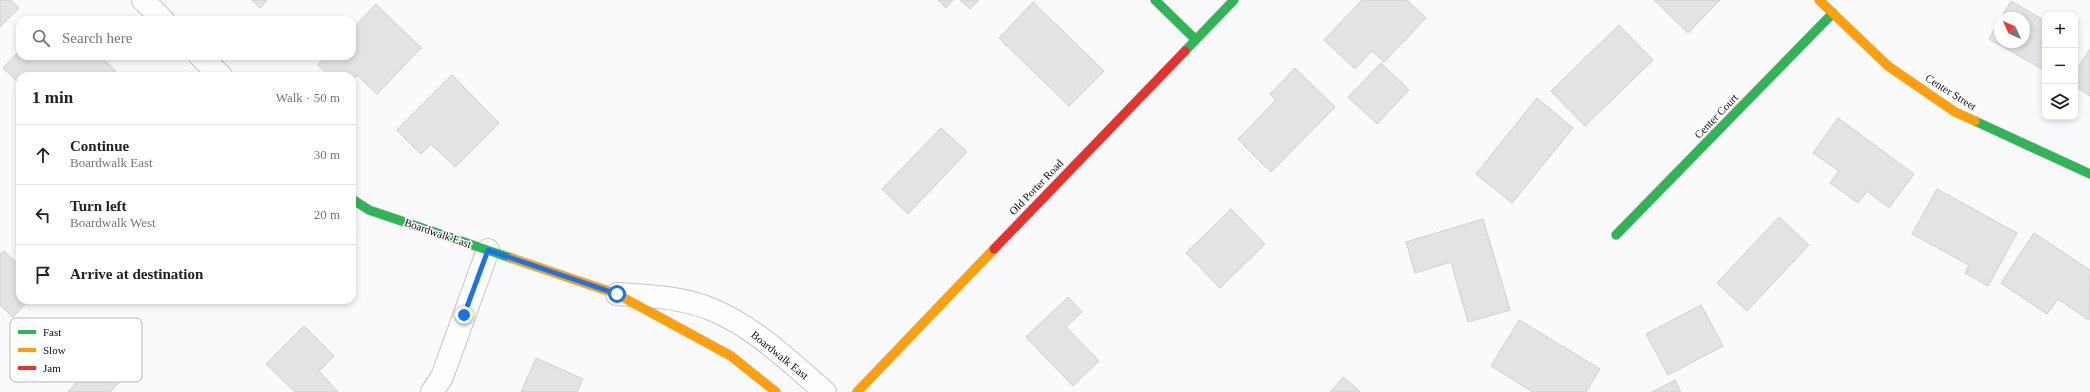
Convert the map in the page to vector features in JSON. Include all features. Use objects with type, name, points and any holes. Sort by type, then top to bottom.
[{"type":"street","points":[[143,0],[160,16]]},
{"type":"street","points":[[1155,0],[1195,39]]},
{"type":"street","name":"Old Porter Road","points":[[857,392],[1234,0]]},
{"type":"street","name":"Center Street","points":[[1819,0],[1888,66],[1955,112],[2090,174]]},
{"type":"street","name":"Center Court","points":[[1616,235],[1833,13]]},
{"type":"street","points":[[204,60],[217,72]]},
{"type":"street","name":"Boardwalk East","points":[[356,202],[369,210],[617,294],[731,356],[776,392]]},
{"type":"street","points":[[432,392],[442,376],[488,250]]},
{"type":"street","name":"Boardwalk East","points":[[617,294],[660,296],[712,309],[759,336],[825,392]]},
{"type":"building","points":[[0,0],[11,0],[19,8],[0,27]]},
{"type":"building","points":[[252,0],[267,0],[260,8]]},
{"type":"building","points":[[938,0],[953,0],[946,8]]},
{"type":"building","points":[[960,0],[979,0],[970,9]]},
{"type":"building","points":[[1362,0],[1407,0],[1426,18],[1384,62],[1372,51],[1355,69],[1324,40]]},
{"type":"building","points":[[1654,0],[1720,0],[1688,33]]},
{"type":"building","points":[[2011,1],[2030,12],[2005,12]]},
{"type":"building","points":[[1033,2],[1104,71],[1069,106],[999,38]]},
{"type":"building","points":[[376,4],[421,48],[377,94],[357,75],[356,76],[356,72],[325,72],[318,65],[322,60],[356,60],[356,25]]},
{"type":"building","points":[[2030,12],[2042,19],[2042,69],[2005,48],[2030,48]]},
{"type":"building","points":[[1619,25],[1653,60],[1585,126],[1551,91]]},
{"type":"building","points":[[1994,30],[1994,42],[1989,39]]},
{"type":"building","points":[[2090,49],[2090,96],[2078,88],[2078,67]]},
{"type":"building","points":[[16,54],[16,60],[104,60],[116,71],[16,72],[16,80],[3,68]]},
{"type":"building","points":[[1381,63],[1409,90],[1377,124],[1348,97]]},
{"type":"building","points":[[1295,68],[1335,107],[1271,172],[1238,139],[1276,100],[1270,94]]},
{"type":"building","points":[[452,75],[499,123],[455,167],[431,144],[421,154],[397,130]]},
{"type":"building","points":[[1537,98],[1573,128],[1512,203],[1476,174]]},
{"type":"building","points":[[1838,118],[1914,174],[1889,208],[1867,191],[1858,203],[1830,183],[1839,171],[1813,153]]},
{"type":"building","points":[[941,128],[967,152],[908,214],[882,189]]},
{"type":"building","points":[[1937,189],[2017,233],[1988,286],[1965,273],[1969,265],[1912,234]]},
{"type":"building","points":[[1231,209],[1265,244],[1220,288],[1186,253]]},
{"type":"building","points":[[1779,217],[1809,245],[1747,311],[1717,283]]},
{"type":"building","points":[[1483,219],[1510,310],[1468,322],[1451,262],[1415,273],[1406,242]]},
{"type":"building","points":[[2034,233],[2090,270],[2089,320],[2058,299],[2047,314],[2001,283]]},
{"type":"building","points":[[4,251],[16,262],[16,304],[25,304],[13,317],[0,305],[0,254]]},
{"type":"building","points":[[1068,297],[1082,312],[1066,327],[1099,361],[1073,386],[1026,337]]},
{"type":"building","points":[[1701,305],[1723,346],[1668,375],[1646,334]]},
{"type":"building","points":[[1519,320],[1600,369],[1586,392],[1533,392],[1491,366]]},
{"type":"building","points":[[304,326],[334,356],[319,371],[338,392],[295,392],[266,364]]},
{"type":"building","points":[[536,358],[583,379],[577,392],[521,392]]},
{"type":"building","points":[[1344,377],[1360,392],[1330,392]]},
{"type":"building","points":[[1675,380],[1681,392],[1652,392]]},
{"type":"building","points":[[75,382],[120,382],[110,392],[68,392],[76,383]]},
{"type":"traffic: fast","points":[[1155,0],[1195,39]]},
{"type":"traffic: fast","points":[[1185,51],[1234,0]]},
{"type":"traffic: fast","points":[[1616,235],[1833,13]]},
{"type":"traffic: fast","points":[[1975,121],[2090,174]]},
{"type":"traffic: fast","points":[[356,202],[369,210],[511,258]]},
{"type":"traffic: slow","points":[[1819,0],[1888,66],[1955,112],[1975,121]]},
{"type":"traffic: slow","points":[[857,392],[994,249]]},
{"type":"traffic: slow","points":[[511,258],[617,294],[731,356],[776,392]]},
{"type":"traffic: jam","points":[[994,249],[1185,51]]},
{"type":"route","points":[[464,315],[488,250],[617,294]]}]
